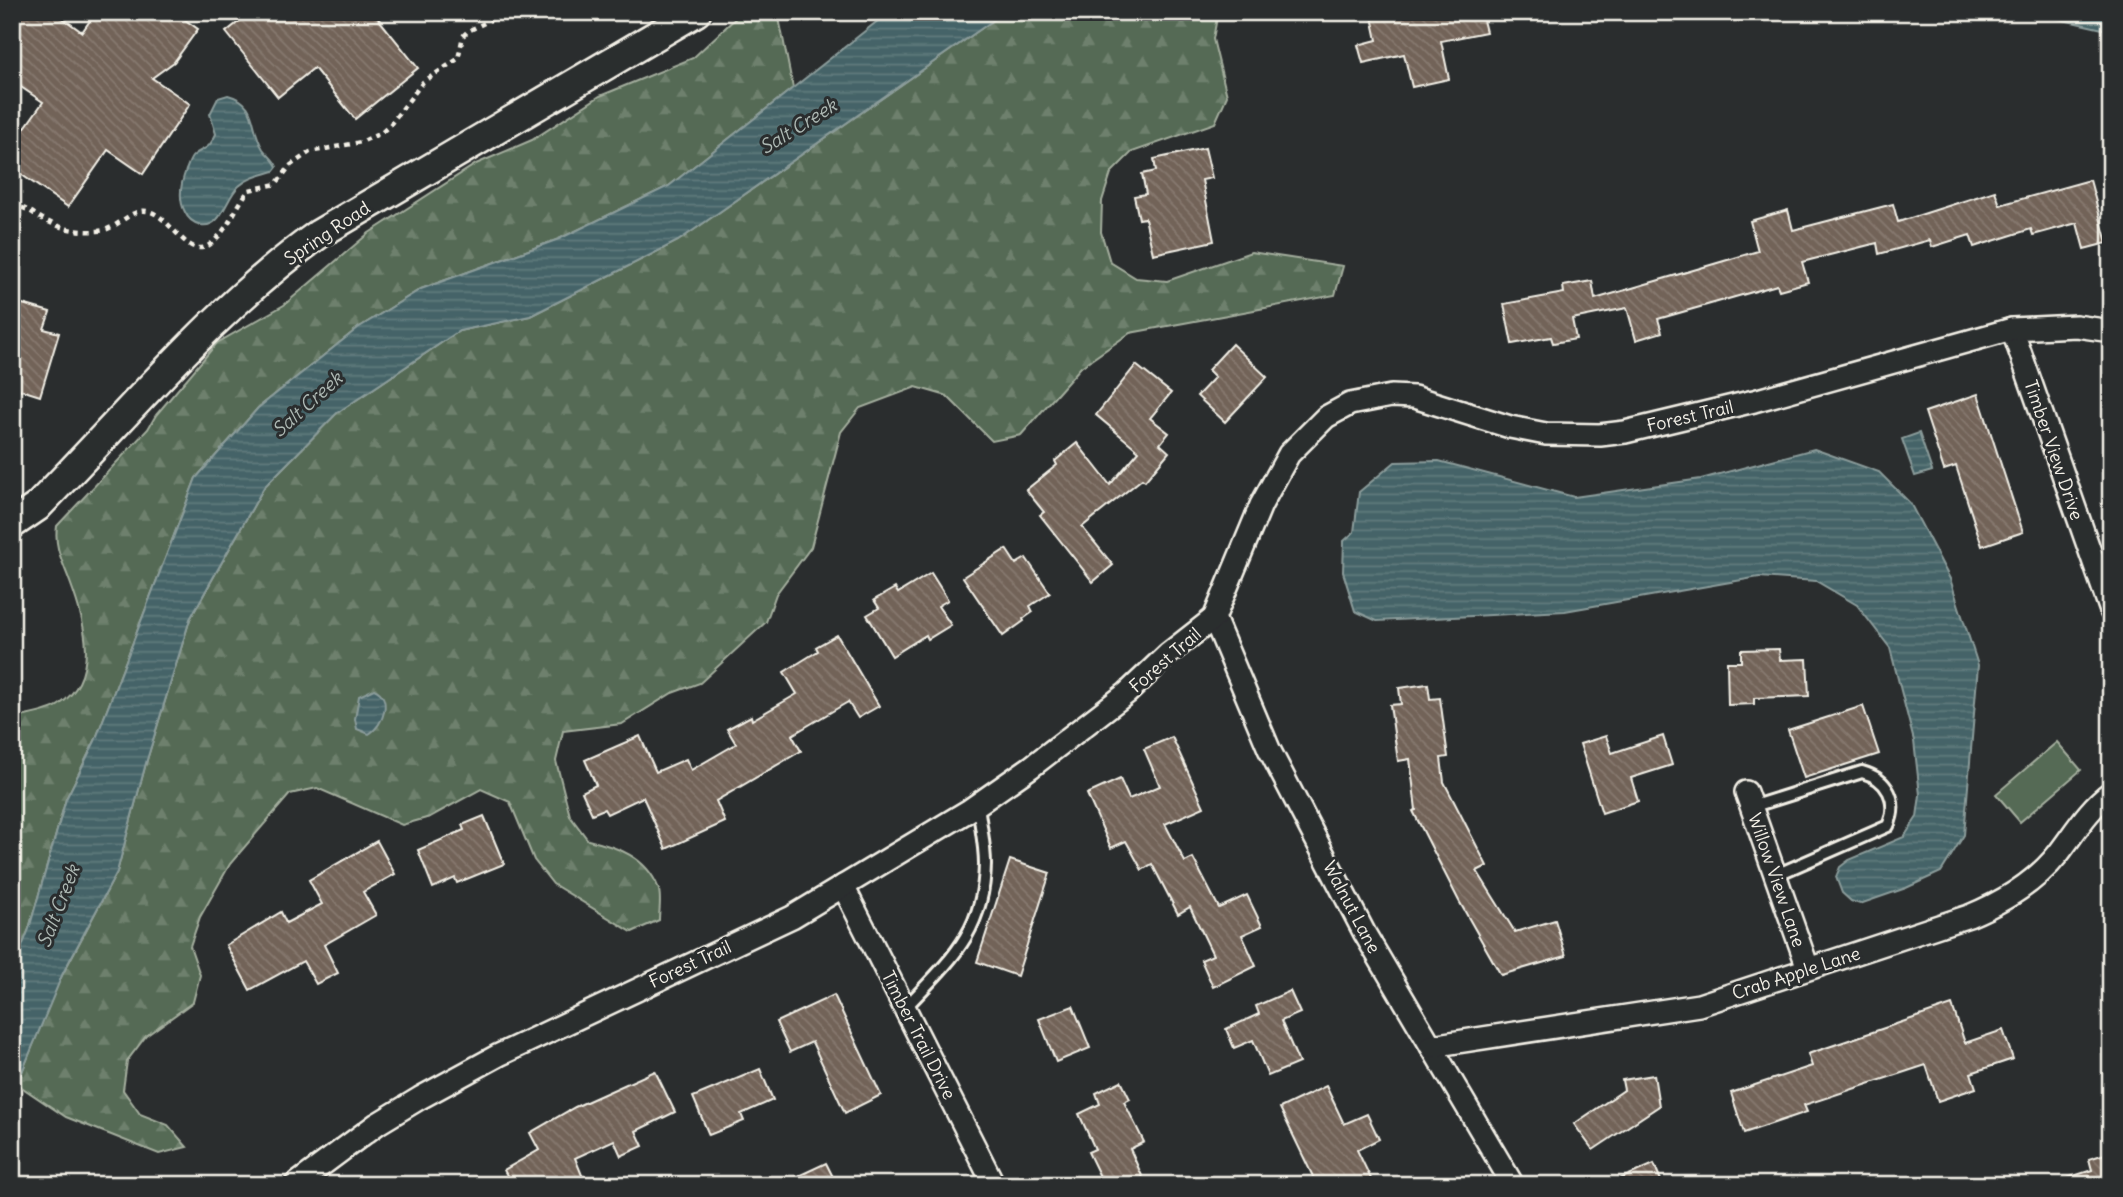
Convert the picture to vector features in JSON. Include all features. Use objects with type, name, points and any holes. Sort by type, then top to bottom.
[{"type":"street","name":"Spring Road","points":[[12,524],[37,507],[217,319],[295,251],[354,213],[696,12]]},
{"type":"street","name":"Forest Trail","points":[[295,1185],[377,1124],[453,1079],[792,917],[978,804],[1031,767],[1128,693],[1168,654],[1214,618],[1261,505],[1289,454],[1326,417],[1350,404],[1391,396],[1415,397],[1510,427],[1546,434],[1600,435],[1625,432],[1754,401],[2012,329],[2076,326],[2111,331]]},
{"type":"street","name":"Timber View Drive","points":[[2012,329],[2111,611]]},
{"type":"street","name":"Walnut Lane","points":[[1214,618],[1269,749],[1365,934],[1513,1185]]},
{"type":"street","name":"Crab Apple Lane","points":[[1431,1046],[1699,1005],[1969,916],[2010,896],[2046,867],[2087,814],[2111,792]]},
{"type":"street","name":"Willow View Lane","points":[[1749,799],[1808,968]]},
{"type":"street","name":"Timber Trail Drive","points":[[843,886],[994,1185]]},
{"type":"lane","points":[[1749,799],[1862,772],[1877,776],[1888,790],[1893,815],[1888,826],[1776,875]]},
{"type":"lane","points":[[905,1008],[951,958],[976,921],[982,898],[985,862],[978,804]]},
{"type":"path","points":[[12,205],[28,208],[54,225],[84,231],[103,231],[116,227],[134,213],[145,210],[171,226],[189,246],[196,248],[210,245],[219,236],[249,190],[276,184],[291,165],[310,152],[361,142],[381,133],[423,82],[458,59],[463,36],[468,31],[496,17],[511,18],[536,12]]},
{"type":"green space","points":[[772,12],[779,18],[793,88],[669,186],[559,239],[421,289],[358,328],[258,408],[196,478],[95,741],[66,799],[29,929],[12,972],[12,719],[43,712],[59,705],[81,680],[85,664],[86,648],[81,614],[58,548],[57,526],[148,429],[156,415],[217,343],[284,305],[369,233],[476,164],[532,140],[600,96],[693,58],[739,15]]},
{"type":"green space","points":[[1005,12],[1218,12],[1213,39],[1227,96],[1215,123],[1132,152],[1111,173],[1102,201],[1101,232],[1110,262],[1136,278],[1167,281],[1251,252],[1343,266],[1335,295],[1130,333],[1081,367],[1021,435],[992,441],[947,396],[916,387],[860,408],[841,432],[811,547],[776,594],[766,622],[700,683],[672,693],[622,724],[563,731],[556,761],[570,816],[588,840],[620,850],[646,868],[659,891],[659,920],[632,932],[553,884],[534,860],[510,802],[481,789],[430,817],[402,825],[317,788],[290,794],[230,864],[200,917],[190,946],[200,975],[193,1002],[146,1036],[127,1061],[123,1090],[140,1114],[168,1125],[187,1147],[159,1154],[66,1117],[17,1084],[59,981],[117,872],[146,763],[190,619],[264,487],[337,413],[459,331],[530,316],[678,241]]},
{"type":"green space","points":[[2057,742],[2081,770],[2020,822],[1996,794]]},
{"type":"water","name":"Salt Creek","points":[[889,12],[1005,12],[678,241],[530,316],[459,331],[337,413],[264,487],[190,619],[146,763],[117,872],[63,973],[17,1084],[12,1104],[12,972],[29,929],[66,799],[95,741],[196,478],[258,408],[358,328],[421,289],[559,239],[669,186]]},
{"type":"water","points":[[2028,12],[2111,12],[2111,31],[2107,30]]},
{"type":"water","points":[[228,95],[245,104],[263,149],[277,167],[274,171],[243,183],[234,191],[214,222],[201,225],[189,219],[183,207],[183,180],[192,157],[208,147],[213,140],[216,134],[210,114],[218,98]]},
{"type":"water","points":[[1919,433],[1932,471],[1915,476],[1902,439]]},
{"type":"water","points":[[1814,449],[1879,472],[1910,503],[1950,579],[1978,665],[1964,835],[1941,872],[1860,904],[1851,901],[1842,893],[1836,877],[1840,867],[1849,860],[1904,837],[1917,817],[1920,795],[1914,741],[1890,648],[1857,605],[1816,581],[1759,577],[1565,611],[1377,621],[1355,611],[1343,572],[1344,541],[1354,532],[1359,492],[1395,462],[1439,461],[1574,497],[1701,479]]},
{"type":"water","points":[[374,689],[380,693],[385,704],[379,724],[369,734],[357,729],[355,719],[359,696]]},
{"type":"building","points":[[12,12],[54,12],[82,32],[96,12],[174,12],[198,29],[174,62],[152,78],[190,104],[143,174],[108,150],[68,207],[12,168],[12,146],[43,102],[12,81]]},
{"type":"building","points":[[251,12],[373,12],[418,68],[355,119],[314,68],[278,97],[226,32]]},
{"type":"building","points":[[1371,12],[1481,12],[1486,32],[1441,41],[1449,79],[1412,87],[1404,54],[1363,63],[1358,45],[1377,40]]},
{"type":"building","points":[[1205,148],[1212,178],[1202,180],[1214,241],[1153,254],[1145,218],[1139,219],[1134,196],[1146,194],[1142,174],[1156,171],[1154,159]]},
{"type":"building","points":[[2090,180],[2107,243],[2084,249],[2077,223],[2033,235],[2031,229],[1974,247],[1970,235],[1932,247],[1930,240],[1879,254],[1877,243],[1802,262],[1808,282],[1779,290],[1777,285],[1658,319],[1662,332],[1636,340],[1627,308],[1572,319],[1576,339],[1553,343],[1551,337],[1512,344],[1504,304],[1564,293],[1563,286],[1592,281],[1595,299],[1758,251],[1750,221],[1788,210],[1793,230],[1893,204],[1898,222],[1995,191],[2000,205]]},
{"type":"building","points":[[12,301],[50,312],[44,329],[59,333],[40,396],[12,387]]},
{"type":"building","points":[[1232,344],[1267,377],[1225,422],[1197,396],[1215,377],[1208,370]]},
{"type":"building","points":[[1136,365],[1171,393],[1150,418],[1169,433],[1160,444],[1169,452],[1145,481],[1142,479],[1082,527],[1113,565],[1093,582],[1040,515],[1044,512],[1026,490],[1057,465],[1055,461],[1077,443],[1110,485],[1139,451],[1096,415]]},
{"type":"building","points":[[1978,394],[2023,532],[1982,546],[1956,466],[1944,470],[1925,412]]},
{"type":"building","points":[[1006,549],[1016,564],[1026,558],[1050,593],[1030,606],[1033,612],[1003,636],[963,577]]},
{"type":"building","points":[[931,573],[948,600],[938,606],[951,625],[928,639],[926,635],[892,656],[867,615],[879,608],[874,600],[895,588],[898,593]]},
{"type":"building","points":[[837,635],[879,706],[858,718],[848,702],[792,735],[801,751],[716,801],[725,822],[666,849],[643,797],[607,814],[604,809],[592,814],[582,792],[596,785],[585,760],[640,736],[656,772],[686,759],[691,770],[736,744],[727,729],[751,716],[752,720],[797,694],[784,672],[818,651],[816,647]]},
{"type":"building","points":[[1779,649],[1780,660],[1807,659],[1809,696],[1754,698],[1754,704],[1728,705],[1727,662],[1741,662],[1741,650]]},
{"type":"building","points":[[1428,684],[1430,699],[1440,698],[1448,757],[1441,758],[1444,782],[1487,866],[1477,871],[1515,932],[1555,920],[1566,956],[1501,975],[1413,811],[1416,810],[1410,759],[1398,761],[1390,705],[1401,704],[1399,688]]},
{"type":"building","points":[[1863,706],[1879,754],[1804,778],[1788,730]]},
{"type":"building","points":[[1606,736],[1612,753],[1663,736],[1672,765],[1631,778],[1638,801],[1602,813],[1580,744]]},
{"type":"building","points":[[1172,737],[1204,807],[1165,824],[1185,862],[1193,858],[1219,908],[1247,895],[1262,926],[1242,935],[1256,966],[1213,987],[1201,960],[1213,955],[1190,907],[1178,914],[1152,864],[1142,870],[1126,841],[1111,848],[1087,794],[1120,779],[1129,799],[1160,786],[1144,749]]},
{"type":"building","points":[[484,816],[504,864],[457,883],[455,878],[433,888],[418,850],[464,830],[462,825]]},
{"type":"building","points":[[377,841],[395,874],[363,892],[376,915],[324,945],[338,973],[316,984],[303,961],[250,990],[226,945],[281,912],[286,923],[322,904],[309,880]]},
{"type":"building","points":[[1010,860],[1050,873],[1017,976],[977,962]]},
{"type":"building","points":[[1290,991],[1300,1013],[1281,1021],[1299,1063],[1268,1076],[1253,1040],[1234,1048],[1226,1029],[1259,1014],[1256,1006]]},
{"type":"building","points":[[834,995],[881,1095],[845,1113],[812,1042],[790,1052],[776,1022]]},
{"type":"building","points":[[1952,1005],[1965,1043],[2003,1030],[2013,1059],[1971,1073],[1976,1088],[1938,1101],[1926,1065],[1804,1105],[1807,1112],[1744,1133],[1731,1093],[1812,1066],[1808,1054]]},
{"type":"building","points":[[1073,1006],[1090,1048],[1056,1062],[1039,1019]]},
{"type":"building","points":[[760,1069],[773,1100],[741,1114],[744,1121],[709,1135],[693,1097]]},
{"type":"building","points":[[655,1071],[675,1112],[636,1131],[643,1146],[621,1156],[614,1140],[575,1158],[586,1185],[512,1185],[504,1170],[539,1150],[530,1133],[575,1107]]},
{"type":"building","points":[[1654,1075],[1659,1106],[1593,1150],[1574,1124],[1624,1090],[1622,1080]]},
{"type":"building","points":[[1121,1081],[1130,1099],[1124,1102],[1144,1142],[1130,1149],[1146,1185],[1104,1185],[1088,1152],[1095,1149],[1079,1114],[1100,1104],[1096,1093]]},
{"type":"building","points":[[1326,1086],[1344,1124],[1367,1114],[1379,1139],[1357,1150],[1374,1185],[1317,1185],[1280,1108]]},
{"type":"building","points":[[2111,1152],[2111,1185],[2058,1185],[2058,1181],[2092,1170],[2089,1159]]},
{"type":"building","points":[[826,1163],[837,1185],[779,1185]]},
{"type":"building","points":[[1654,1164],[1663,1185],[1606,1185]]}]
